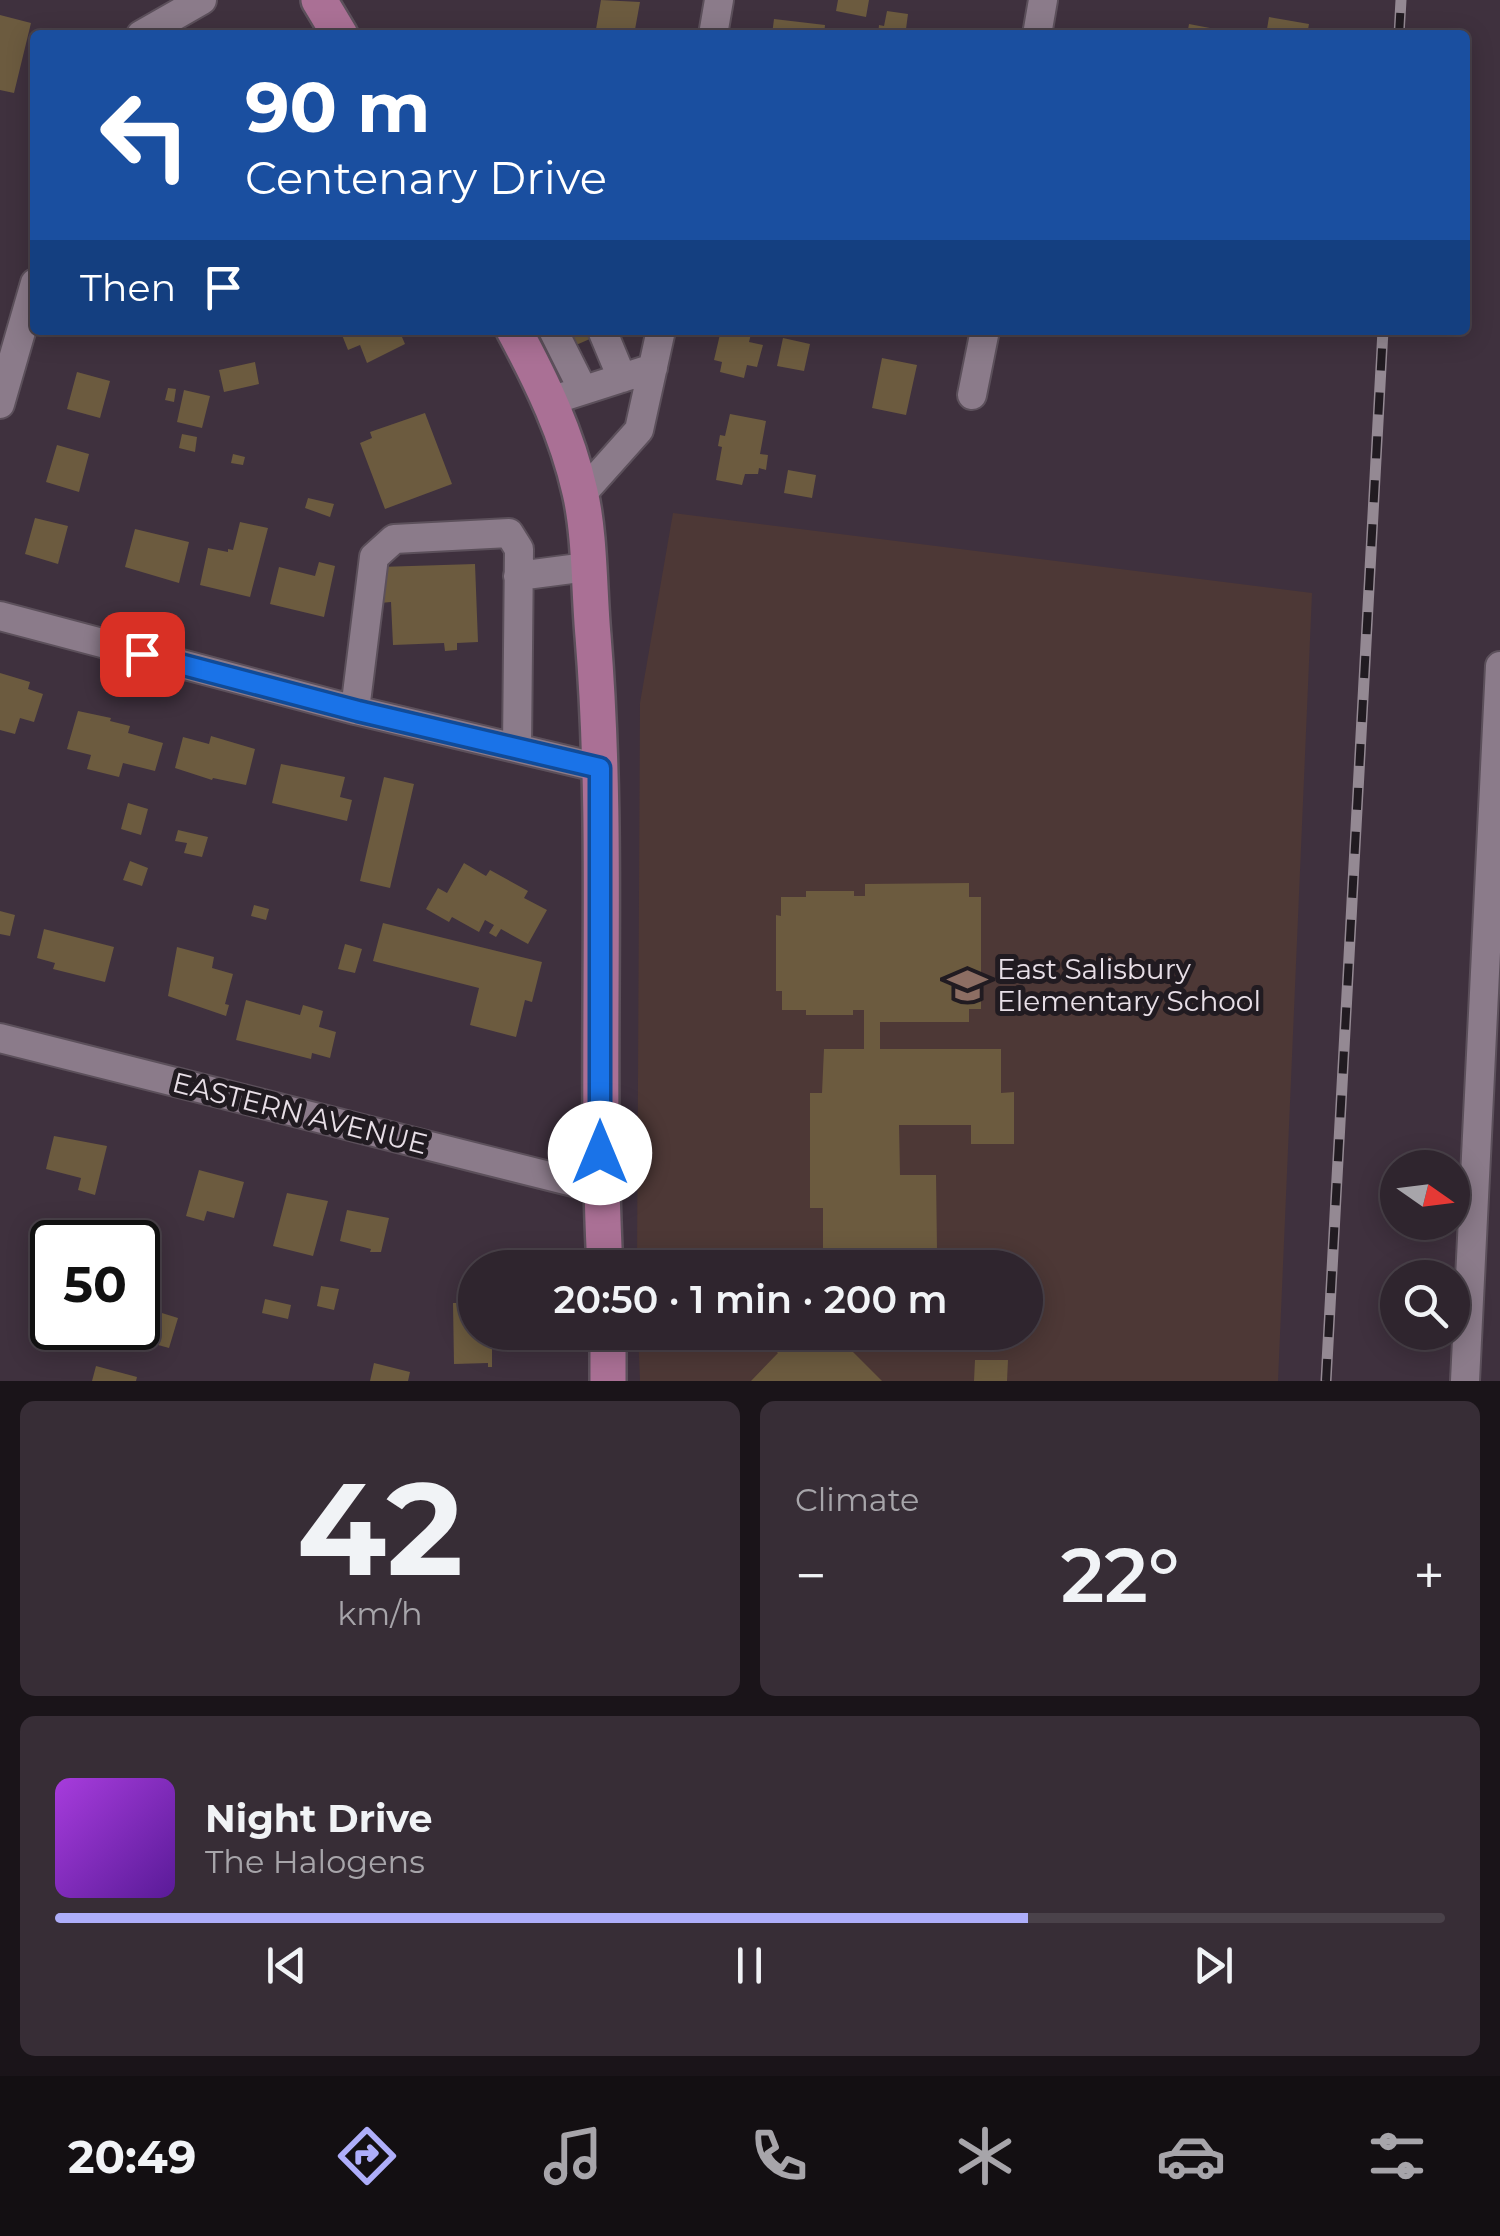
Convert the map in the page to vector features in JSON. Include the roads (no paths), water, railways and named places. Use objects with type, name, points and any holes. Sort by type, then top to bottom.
[{"type":"main road","points":[[319,0],[337,30]]},
{"type":"main road","points":[[518,335],[567,396],[581,495],[600,768],[604,1250]]},
{"type":"main road","points":[[608,1350],[608,1381]]},
{"type":"street","points":[[149,30],[202,0]]},
{"type":"street","points":[[713,30],[719,0]]},
{"type":"street","points":[[1038,30],[1043,0]]},
{"type":"street","points":[[0,404],[30,300]]},
{"type":"street","points":[[554,335],[567,396],[652,368]]},
{"type":"street","points":[[604,335],[622,378]]},
{"type":"street","points":[[581,495],[638,430],[660,335]]},
{"type":"street","points":[[972,395],[984,335]]},
{"type":"street","points":[[355,710],[374,558],[394,539],[509,533],[519,549],[517,748]]},
{"type":"street","points":[[518,576],[587,567]]},
{"type":"street","points":[[0,616],[355,710],[600,768]]},
{"type":"street","points":[[1464,1381],[1500,666]]},
{"type":"street","name":"EASTERN AVENUE","points":[[0,1038],[601,1189]]},
{"type":"railway","points":[[1399,30],[1401,0]]},
{"type":"railway","points":[[1326,1381],[1383,335]]},
{"type":"place","name":"East Salisbury Elementary School","points":[[967,985]]}]
